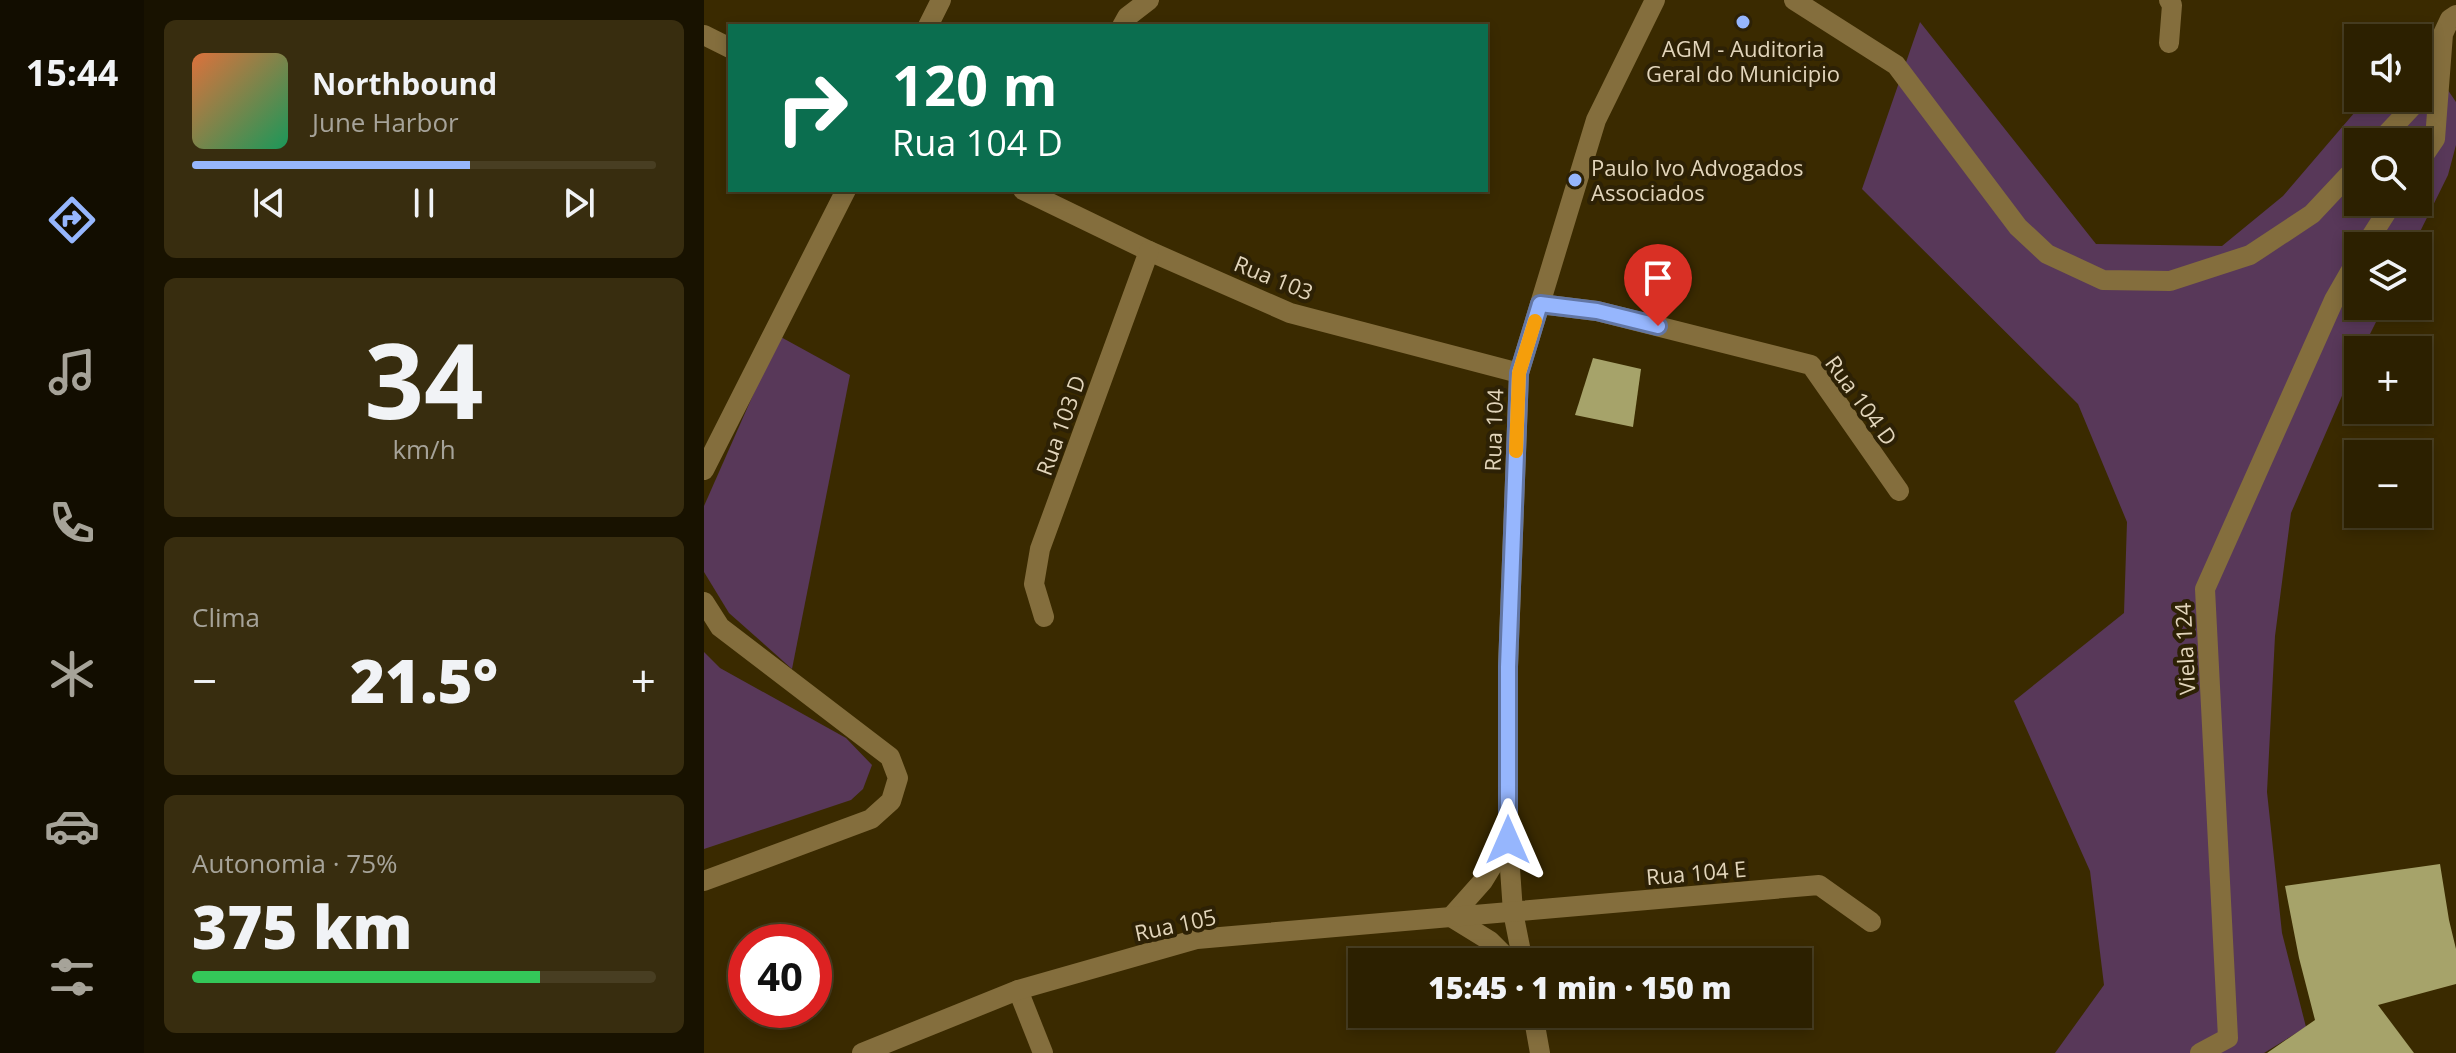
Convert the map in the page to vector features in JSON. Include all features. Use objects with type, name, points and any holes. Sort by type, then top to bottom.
[{"type":"street","points":[[929,24],[941,0]]},
{"type":"street","points":[[1123,24],[1127,17],[1149,0]]},
{"type":"street","name":"Rua 104","points":[[1520,948],[1513,912],[1508,840],[1508,667],[1519,373],[1596,120],[1655,0]]},
{"type":"street","points":[[1794,0],[1896,65],[2018,227],[2047,254],[2103,280],[2170,281],[2250,255],[2312,214],[2344,180]]},
{"type":"street","points":[[2169,0],[2172,5],[2169,43]]},
{"type":"street","points":[[2432,143],[2435,139],[2443,34],[2450,19],[2456,15]]},
{"type":"street","points":[[704,35],[728,47]]},
{"type":"street","points":[[2392,128],[2439,78]]},
{"type":"street","points":[[704,470],[845,192]]},
{"type":"street","name":"Rua 103","points":[[1034,192],[1149,251],[1290,313],[1519,373]]},
{"type":"street","name":"Rua 103 D","points":[[1044,617],[1034,584],[1040,549],[1149,251]]},
{"type":"street","name":"Viela 124","points":[[2200,1053],[2228,1038],[2205,589],[2344,282]]},
{"type":"street","name":"Rua 104 D","points":[[1540,304],[1597,311],[1811,365],[1899,491]]},
{"type":"street","points":[[704,602],[720,627],[890,757],[898,778],[891,801],[871,819],[704,881]]},
{"type":"street","points":[[1497,948],[1451,917],[1483,881],[1508,840]]},
{"type":"street","name":"Rua 104 E","points":[[1513,912],[1819,885],[1871,922]]},
{"type":"street","name":"Rua 105","points":[[862,1053],[1018,990],[1197,939],[1513,912]]},
{"type":"street","points":[[1018,990],[1043,1053]]},
{"type":"street","points":[[1536,1028],[1540,1053]]},
{"type":"shaded area","points":[[1920,22],[2096,244],[2222,246],[2283,196],[2355,112],[2432,112],[2432,67],[2456,102],[2456,145],[2448,175],[2432,207],[2432,128],[2344,128],[2344,216],[2428,216],[2420,232],[2344,232],[2344,320],[2377,320],[2369,336],[2344,336],[2344,391],[2291,513],[2275,636],[2267,792],[2282,933],[2306,1027],[2264,1053],[2055,1053],[2104,985],[2090,871],[2014,701],[2124,613],[2127,522],[2078,404],[1862,189]]},
{"type":"shaded area","points":[[779,336],[850,375],[792,669],[729,613],[704,572],[704,506]]},
{"type":"shaded area","points":[[704,652],[720,668],[846,738],[872,765],[863,789],[851,800],[704,849]]},
{"type":"building","points":[[1593,358],[1641,369],[1633,427],[1575,415]]},
{"type":"building","points":[[2440,864],[2456,949],[2456,984],[2378,1005],[2414,1053],[2267,1053],[2315,1020],[2285,886]]},
{"type":"slow traffic","points":[[1516,451],[1519,373],[1535,321]]},
{"type":"place","name":"AGM - Auditoria Geral do Municipio","points":[[1743,22]]},
{"type":"place","name":"Paulo Ivo Advogados Associados","points":[[1575,180]]},
{"type":"route","points":[[1508,840],[1508,667],[1519,373],[1540,304],[1597,311],[1658,326]]}]
